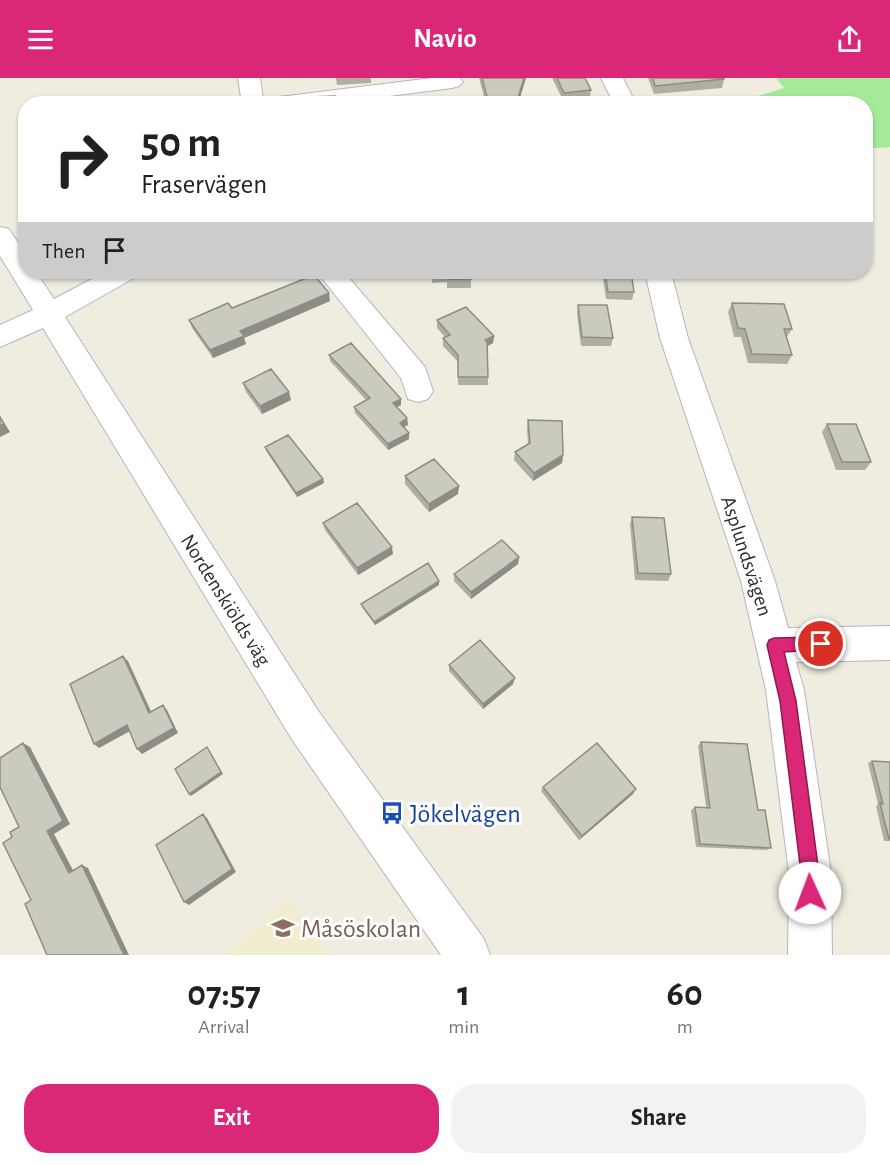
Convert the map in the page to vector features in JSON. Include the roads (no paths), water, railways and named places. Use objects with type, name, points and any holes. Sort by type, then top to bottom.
[{"type":"street","points":[[249,78],[251,96]]},
{"type":"street","points":[[612,78],[621,96]]},
{"type":"street","points":[[336,96],[452,82]]},
{"type":"street","name":"Nordenskiölds väg","points":[[0,235],[18,265]]},
{"type":"street","name":"Nordenskiölds väg","points":[[27,279],[305,725],[468,955]]},
{"type":"street","points":[[0,337],[112,279]]},
{"type":"street","points":[[336,279],[415,375],[418,391]]},
{"type":"street","name":"Asplundsvägen","points":[[660,279],[674,338],[759,581],[788,701],[810,873],[810,955]]},
{"type":"street","points":[[774,645],[890,643]]},
{"type":"place","name":"Jökelvägen","points":[[392,813]]},
{"type":"place","name":"Måsöskolan","points":[[283,928]]}]
